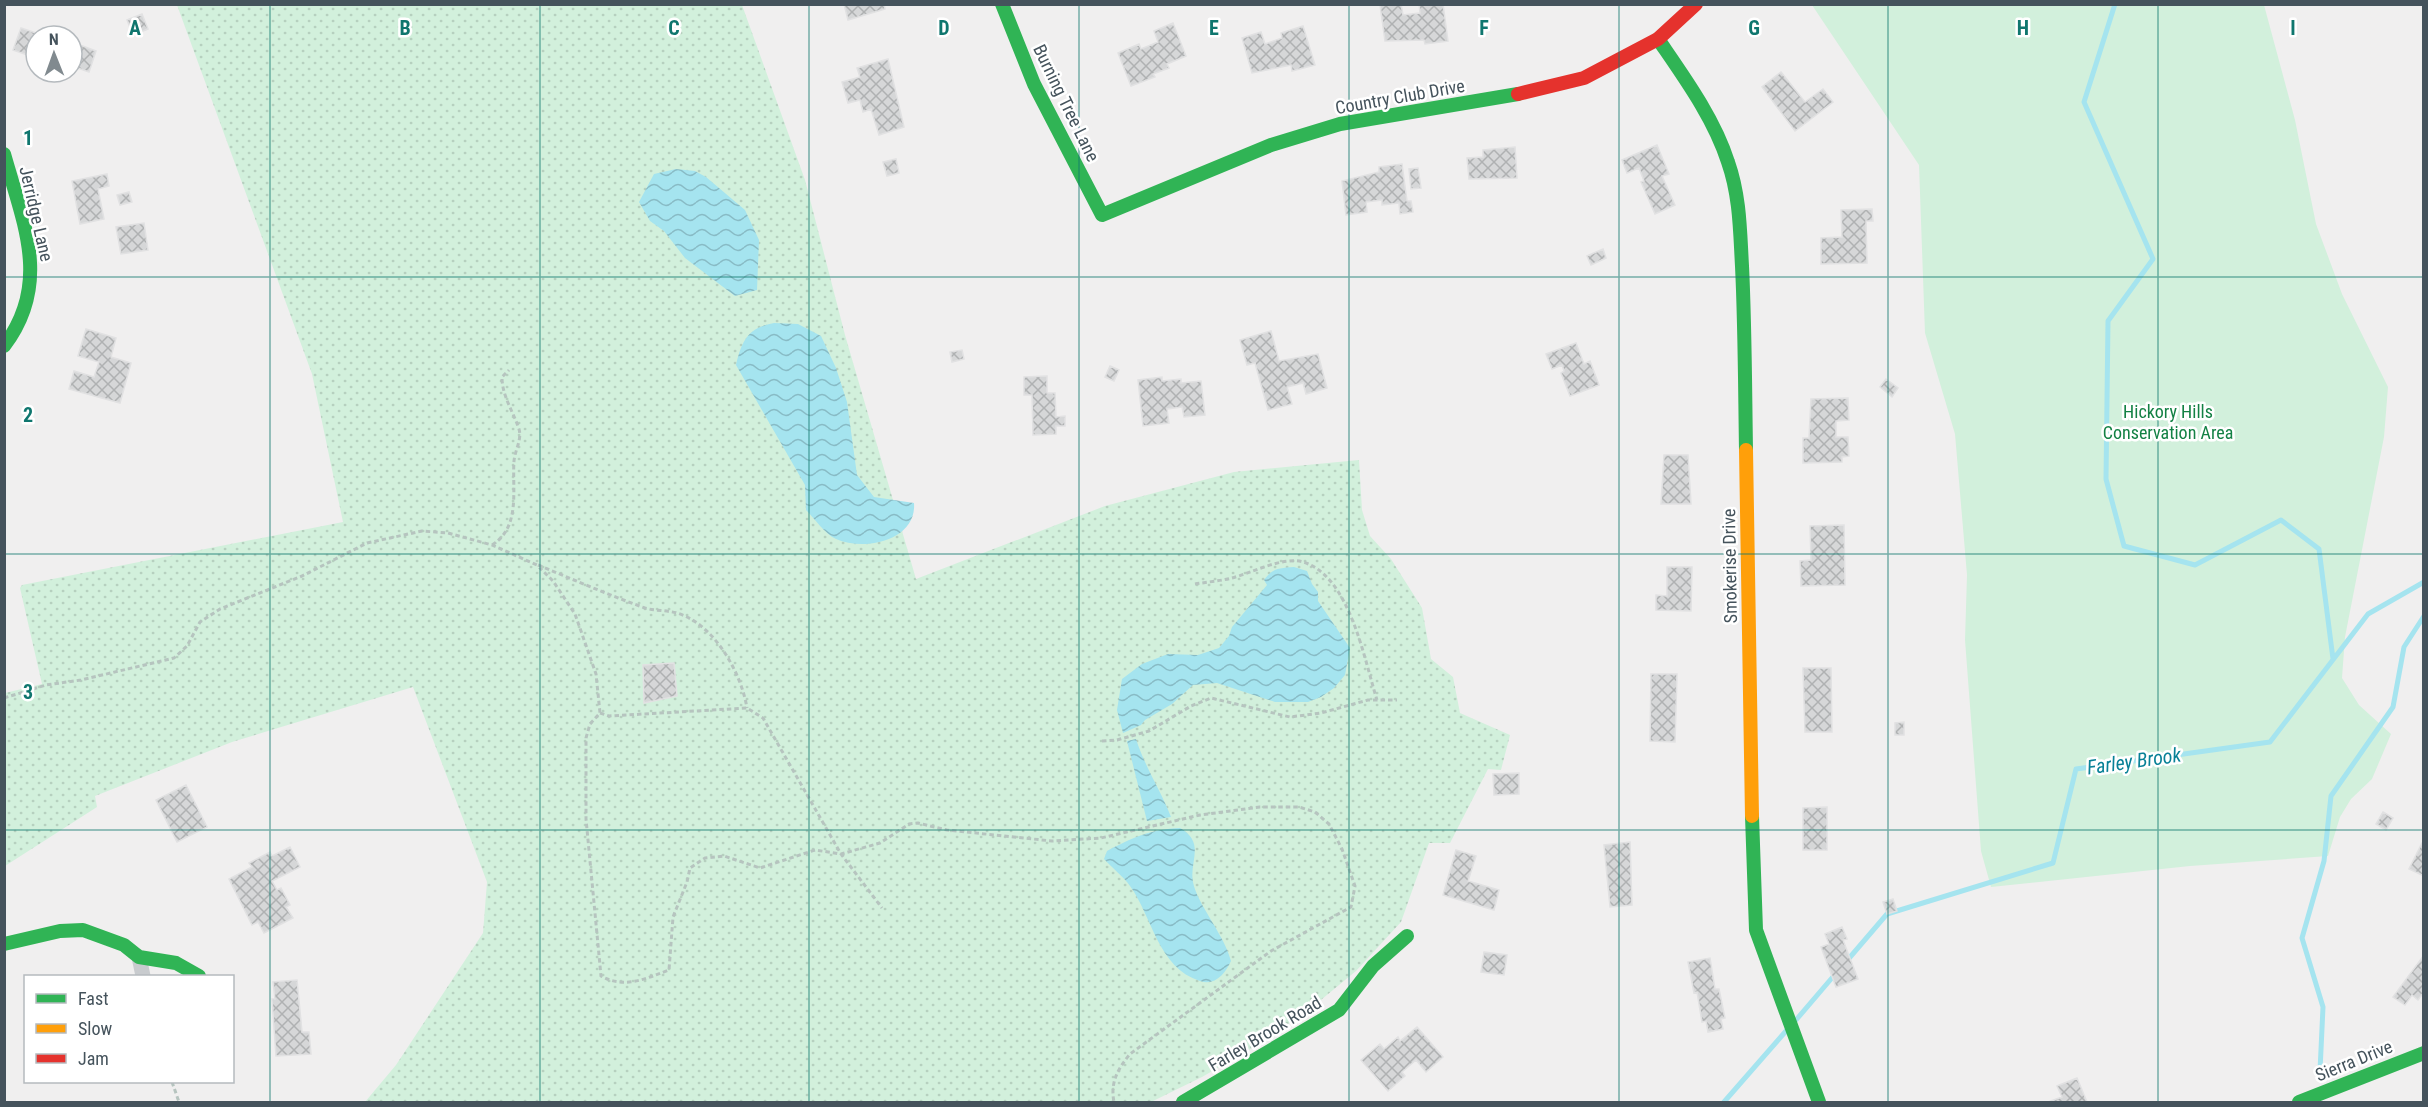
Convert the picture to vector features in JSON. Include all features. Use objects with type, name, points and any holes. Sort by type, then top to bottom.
[{"type":"street","name":"Burning Tree Lane","points":[[1002,4],[1034,84],[1101,214]]},
{"type":"street","name":"Country Club Drive","points":[[1101,214],[1271,145],[1340,124],[1509,96],[1584,78],[1658,39],[1695,4]]},
{"type":"street","name":"Smokerise Drive","points":[[1658,39],[1690,86],[1710,122],[1728,161],[1739,203],[1744,299],[1750,758],[1756,930],[1819,1102]]},
{"type":"street","name":"Jerridge Lane","points":[[4,154],[30,262],[32,284],[30,304],[23,323],[4,346]]},
{"type":"street","points":[[4,944],[60,931],[83,930],[124,945],[139,957],[176,963],[197,975]]},
{"type":"street","name":"Farley Brook Road","points":[[1183,1102],[1339,1010],[1373,966],[1407,936]]},
{"type":"street","points":[[139,957],[143,975]]},
{"type":"street","name":"Sierra Drive","points":[[2299,1102],[2424,1053]]},
{"type":"path","points":[[492,545],[507,533],[514,502],[514,458],[518,450],[519,430],[502,386],[502,377],[509,370]]},
{"type":"path","points":[[4,698],[46,685],[81,680],[174,658],[187,646],[200,622],[220,609],[302,576],[367,543],[422,531],[448,533],[492,545],[648,609],[676,613],[700,623],[714,638],[739,681],[747,708]]},
{"type":"path","points":[[1195,584],[1232,578],[1277,563],[1303,561],[1327,578],[1342,595],[1363,646],[1367,672],[1377,700]]},
{"type":"path","points":[[537,565],[553,581],[574,614],[596,674],[600,713],[590,724],[586,738],[586,819],[601,976],[614,983],[643,980],[669,970],[673,917],[690,868],[705,858],[724,856],[760,868],[815,850],[841,854],[880,843],[909,825],[918,823],[948,830],[1052,841],[1101,838],[1200,815],[1260,807],[1310,810],[1329,824],[1347,862],[1355,886],[1351,907],[1271,951],[1130,1054],[1115,1072],[1112,1094],[1114,1102]]},
{"type":"path","points":[[1102,741],[1117,740],[1149,731],[1191,706],[1211,698],[1290,717],[1377,700],[1397,700]]},
{"type":"path","points":[[600,713],[609,716],[747,708],[763,718],[841,854],[882,908]]},
{"type":"path","points":[[172,1083],[179,1102]]},
{"type":"green space","points":[[177,5],[742,5],[805,180],[845,335],[916,579],[1105,506],[1234,472],[1359,460],[1362,510],[1370,536],[1391,559],[1422,608],[1431,659],[1453,677],[1460,713],[1510,735],[1501,770],[1488,769],[1450,843],[1429,843],[1401,922],[1356,971],[1316,1004],[1266,1040],[1202,1077],[1151,1102],[365,1102],[396,1065],[483,933],[487,882],[413,687],[232,742],[95,796],[97,807],[5,866],[5,693],[42,684],[20,588],[22,585],[343,522],[312,374]]},
{"type":"green space","name":"Hickory Hills Conservation Area","points":[[1812,5],[2264,5],[2295,120],[2316,224],[2342,294],[2388,387],[2384,437],[2345,637],[2342,678],[2359,705],[2391,734],[2372,779],[2351,799],[2340,817],[2328,856],[2190,866],[1991,887],[1981,851],[1965,640],[1967,575],[1955,434],[1925,333],[1919,165]]},
{"type":"water","points":[[676,169],[695,171],[706,177],[745,210],[759,240],[757,290],[735,296],[685,258],[664,231],[650,221],[639,202],[654,174]]},
{"type":"water","points":[[774,323],[798,324],[821,336],[836,368],[847,402],[857,475],[874,497],[914,503],[913,516],[898,534],[874,543],[848,543],[828,533],[806,510],[805,485],[736,365],[748,336],[758,328]]},
{"type":"water","points":[[1294,567],[1307,571],[1318,592],[1318,601],[1350,648],[1345,675],[1334,688],[1308,702],[1275,702],[1217,683],[1193,685],[1172,704],[1145,720],[1141,725],[1123,733],[1117,710],[1122,679],[1142,664],[1168,654],[1198,655],[1219,648],[1229,636],[1232,627],[1267,585],[1264,580],[1267,576],[1277,569]]},
{"type":"water","points":[[1136,739],[1171,817],[1147,821],[1127,741]]},
{"type":"water","points":[[1180,828],[1188,834],[1194,846],[1192,874],[1195,891],[1223,940],[1231,961],[1219,978],[1210,982],[1200,981],[1174,965],[1158,940],[1138,898],[1124,879],[1104,859],[1107,851],[1133,838],[1160,830]]},
{"type":"building","points":[[844,4],[884,4],[885,9],[848,20]]},
{"type":"building","points":[[1401,4],[1403,15],[1420,13],[1419,4],[1443,4],[1448,41],[1425,44],[1424,40],[1385,41],[1380,5]]},
{"type":"building","points":[[142,14],[148,29],[133,35],[127,20]]},
{"type":"building","points":[[1173,23],[1186,56],[1167,64],[1169,68],[1153,74],[1155,77],[1131,86],[1118,53],[1139,44],[1141,49],[1158,42],[1154,31]]},
{"type":"building","points":[[1303,26],[1315,65],[1292,71],[1291,65],[1252,73],[1242,38],[1261,32],[1265,44],[1282,38],[1281,33]]},
{"type":"building","points":[[21,28],[24,29],[24,54],[13,50]]},
{"type":"building","points":[[84,46],[96,51],[89,72],[84,70]]},
{"type":"building","points":[[888,59],[904,127],[879,135],[871,109],[863,112],[860,100],[848,103],[842,82],[860,77],[857,68]]},
{"type":"building","points":[[1781,72],[1805,102],[1823,89],[1833,102],[1795,131],[1762,87]]},
{"type":"building","points":[[1657,145],[1669,174],[1662,176],[1675,205],[1655,214],[1641,182],[1644,181],[1639,168],[1627,173],[1622,160]]},
{"type":"building","points":[[1515,147],[1517,178],[1469,179],[1467,158],[1483,157],[1483,150]]},
{"type":"building","points":[[896,159],[899,173],[887,176],[883,162]]},
{"type":"building","points":[[1402,164],[1407,201],[1411,201],[1413,212],[1400,214],[1399,203],[1382,205],[1382,200],[1366,202],[1367,212],[1346,215],[1342,181],[1379,172],[1379,167]]},
{"type":"building","points":[[1418,168],[1421,188],[1411,189],[1409,169]]},
{"type":"building","points":[[107,174],[109,186],[98,189],[104,219],[80,224],[72,181]]},
{"type":"building","points":[[129,192],[132,202],[120,205],[117,195]]},
{"type":"building","points":[[1872,209],[1873,221],[1866,221],[1867,263],[1821,264],[1821,238],[1842,237],[1841,210]]},
{"type":"building","points":[[144,223],[148,250],[121,254],[116,227]]},
{"type":"building","points":[[1603,249],[1606,258],[1591,265],[1587,256]]},
{"type":"building","points":[[86,329],[116,338],[111,357],[131,363],[120,403],[69,389],[74,371],[94,377],[99,362],[78,356]]},
{"type":"building","points":[[1271,331],[1279,361],[1318,354],[1327,388],[1306,394],[1303,383],[1287,387],[1292,404],[1268,410],[1255,363],[1247,365],[1240,340]]},
{"type":"building","points":[[1576,343],[1584,364],[1590,361],[1599,385],[1570,396],[1561,373],[1564,371],[1562,365],[1552,369],[1546,354]]},
{"type":"building","points":[[962,350],[964,359],[952,362],[950,352]]},
{"type":"building","points":[[1110,366],[1119,370],[1114,381],[1105,377]]},
{"type":"building","points":[[1047,376],[1047,393],[1055,393],[1056,417],[1065,416],[1065,426],[1056,426],[1056,434],[1033,435],[1032,395],[1024,395],[1024,377]]},
{"type":"building","points":[[1162,377],[1162,381],[1181,379],[1181,383],[1201,381],[1205,415],[1184,417],[1182,407],[1167,409],[1169,423],[1143,426],[1138,380]]},
{"type":"building","points":[[1886,379],[1898,388],[1892,397],[1880,387]]},
{"type":"building","points":[[1848,398],[1849,420],[1836,421],[1836,437],[1848,437],[1849,456],[1842,457],[1842,462],[1803,463],[1803,438],[1809,438],[1811,399]]},
{"type":"building","points":[[1664,455],[1688,455],[1691,504],[1661,504]]},
{"type":"building","points":[[1844,525],[1845,585],[1801,586],[1800,561],[1811,560],[1810,526]]},
{"type":"building","points":[[1667,567],[1692,567],[1691,611],[1656,610],[1656,595],[1667,596]]},
{"type":"building","points":[[674,663],[677,696],[644,703],[643,665]]},
{"type":"building","points":[[1803,668],[1831,668],[1832,732],[1805,732]]},
{"type":"building","points":[[1651,674],[1677,674],[1675,742],[1650,741]]},
{"type":"building","points":[[1904,722],[1904,735],[1895,735],[1895,723]]},
{"type":"building","points":[[1519,773],[1519,794],[1494,795],[1493,774]]},
{"type":"building","points":[[186,785],[207,827],[177,842],[156,800]]},
{"type":"building","points":[[1827,807],[1827,850],[1803,850],[1803,808]]},
{"type":"building","points":[[2383,812],[2393,818],[2386,830],[2376,824]]},
{"type":"building","points":[[1630,842],[1632,905],[1610,907],[1604,845]]},
{"type":"building","points":[[2424,843],[2424,876],[2409,869]]},
{"type":"building","points":[[290,847],[300,867],[272,881],[277,890],[281,888],[290,905],[286,907],[293,918],[264,933],[258,922],[252,925],[229,879],[252,867],[249,863],[270,852],[272,856]]},
{"type":"building","points":[[1456,850],[1476,856],[1468,881],[1499,890],[1494,910],[1443,895]]},
{"type":"building","points":[[1893,899],[1897,911],[1887,914],[1883,902]]},
{"type":"building","points":[[1842,927],[1847,939],[1843,940],[1858,979],[1836,987],[1821,947],[1829,944],[1825,934]]},
{"type":"building","points":[[1484,952],[1507,955],[1504,975],[1481,972]]},
{"type":"building","points":[[2424,955],[2424,992],[2418,1000],[2412,995],[2405,1005],[2393,997]]},
{"type":"building","points":[[1710,958],[1715,989],[1719,989],[1725,1018],[1721,1019],[1723,1029],[1708,1032],[1706,1021],[1702,1022],[1697,992],[1694,993],[1688,962]]},
{"type":"building","points":[[297,980],[302,1032],[309,1032],[311,1054],[276,1056],[273,982]]},
{"type":"building","points":[[1417,1027],[1443,1057],[1426,1072],[1416,1060],[1402,1072],[1405,1076],[1388,1091],[1361,1060],[1380,1044],[1384,1049],[1398,1037],[1400,1041]]},
{"type":"building","points":[[2077,1078],[2087,1102],[2048,1102],[2062,1097],[2057,1086]]},
{"type":"waterway","points":[[2115,4],[2084,102],[2153,259],[2108,321],[2106,479],[2124,546],[2195,565],[2281,520],[2319,549],[2333,659]]},
{"type":"waterway","name":"Farley Brook","points":[[1845,963],[1887,914],[2053,863],[2076,769],[2270,742],[2368,614],[2424,582]]},
{"type":"waterway","points":[[2320,1071],[2323,1007],[2302,938],[2324,861],[2331,796],[2393,707],[2404,647],[2424,616]]},
{"type":"waterway","name":"Farley Brook","points":[[1796,1020],[1837,972]]},
{"type":"waterway","name":"Farley Brook","points":[[1724,1102],[1786,1031]]},
{"type":"traffic: fast","points":[[1002,4],[1034,84],[1102,215],[1271,145],[1340,124],[1518,94]]},
{"type":"traffic: fast","points":[[1658,39],[1715,130],[1728,162],[1735,188],[1740,227],[1743,289],[1746,450]]},
{"type":"traffic: fast","points":[[4,154],[25,228],[30,275],[27,299],[19,322],[4,346]]},
{"type":"traffic: fast","points":[[1752,816],[1756,930],[1819,1102]]},
{"type":"traffic: fast","points":[[4,944],[60,931],[83,930],[124,945],[139,957],[176,963],[197,975]]},
{"type":"traffic: fast","points":[[1183,1102],[1339,1010],[1373,966],[1407,936]]},
{"type":"traffic: fast","points":[[2299,1102],[2424,1053]]},
{"type":"traffic: slow","points":[[1746,450],[1752,816]]},
{"type":"traffic: jam","points":[[1518,94],[1584,78],[1658,39],[1696,4]]}]
